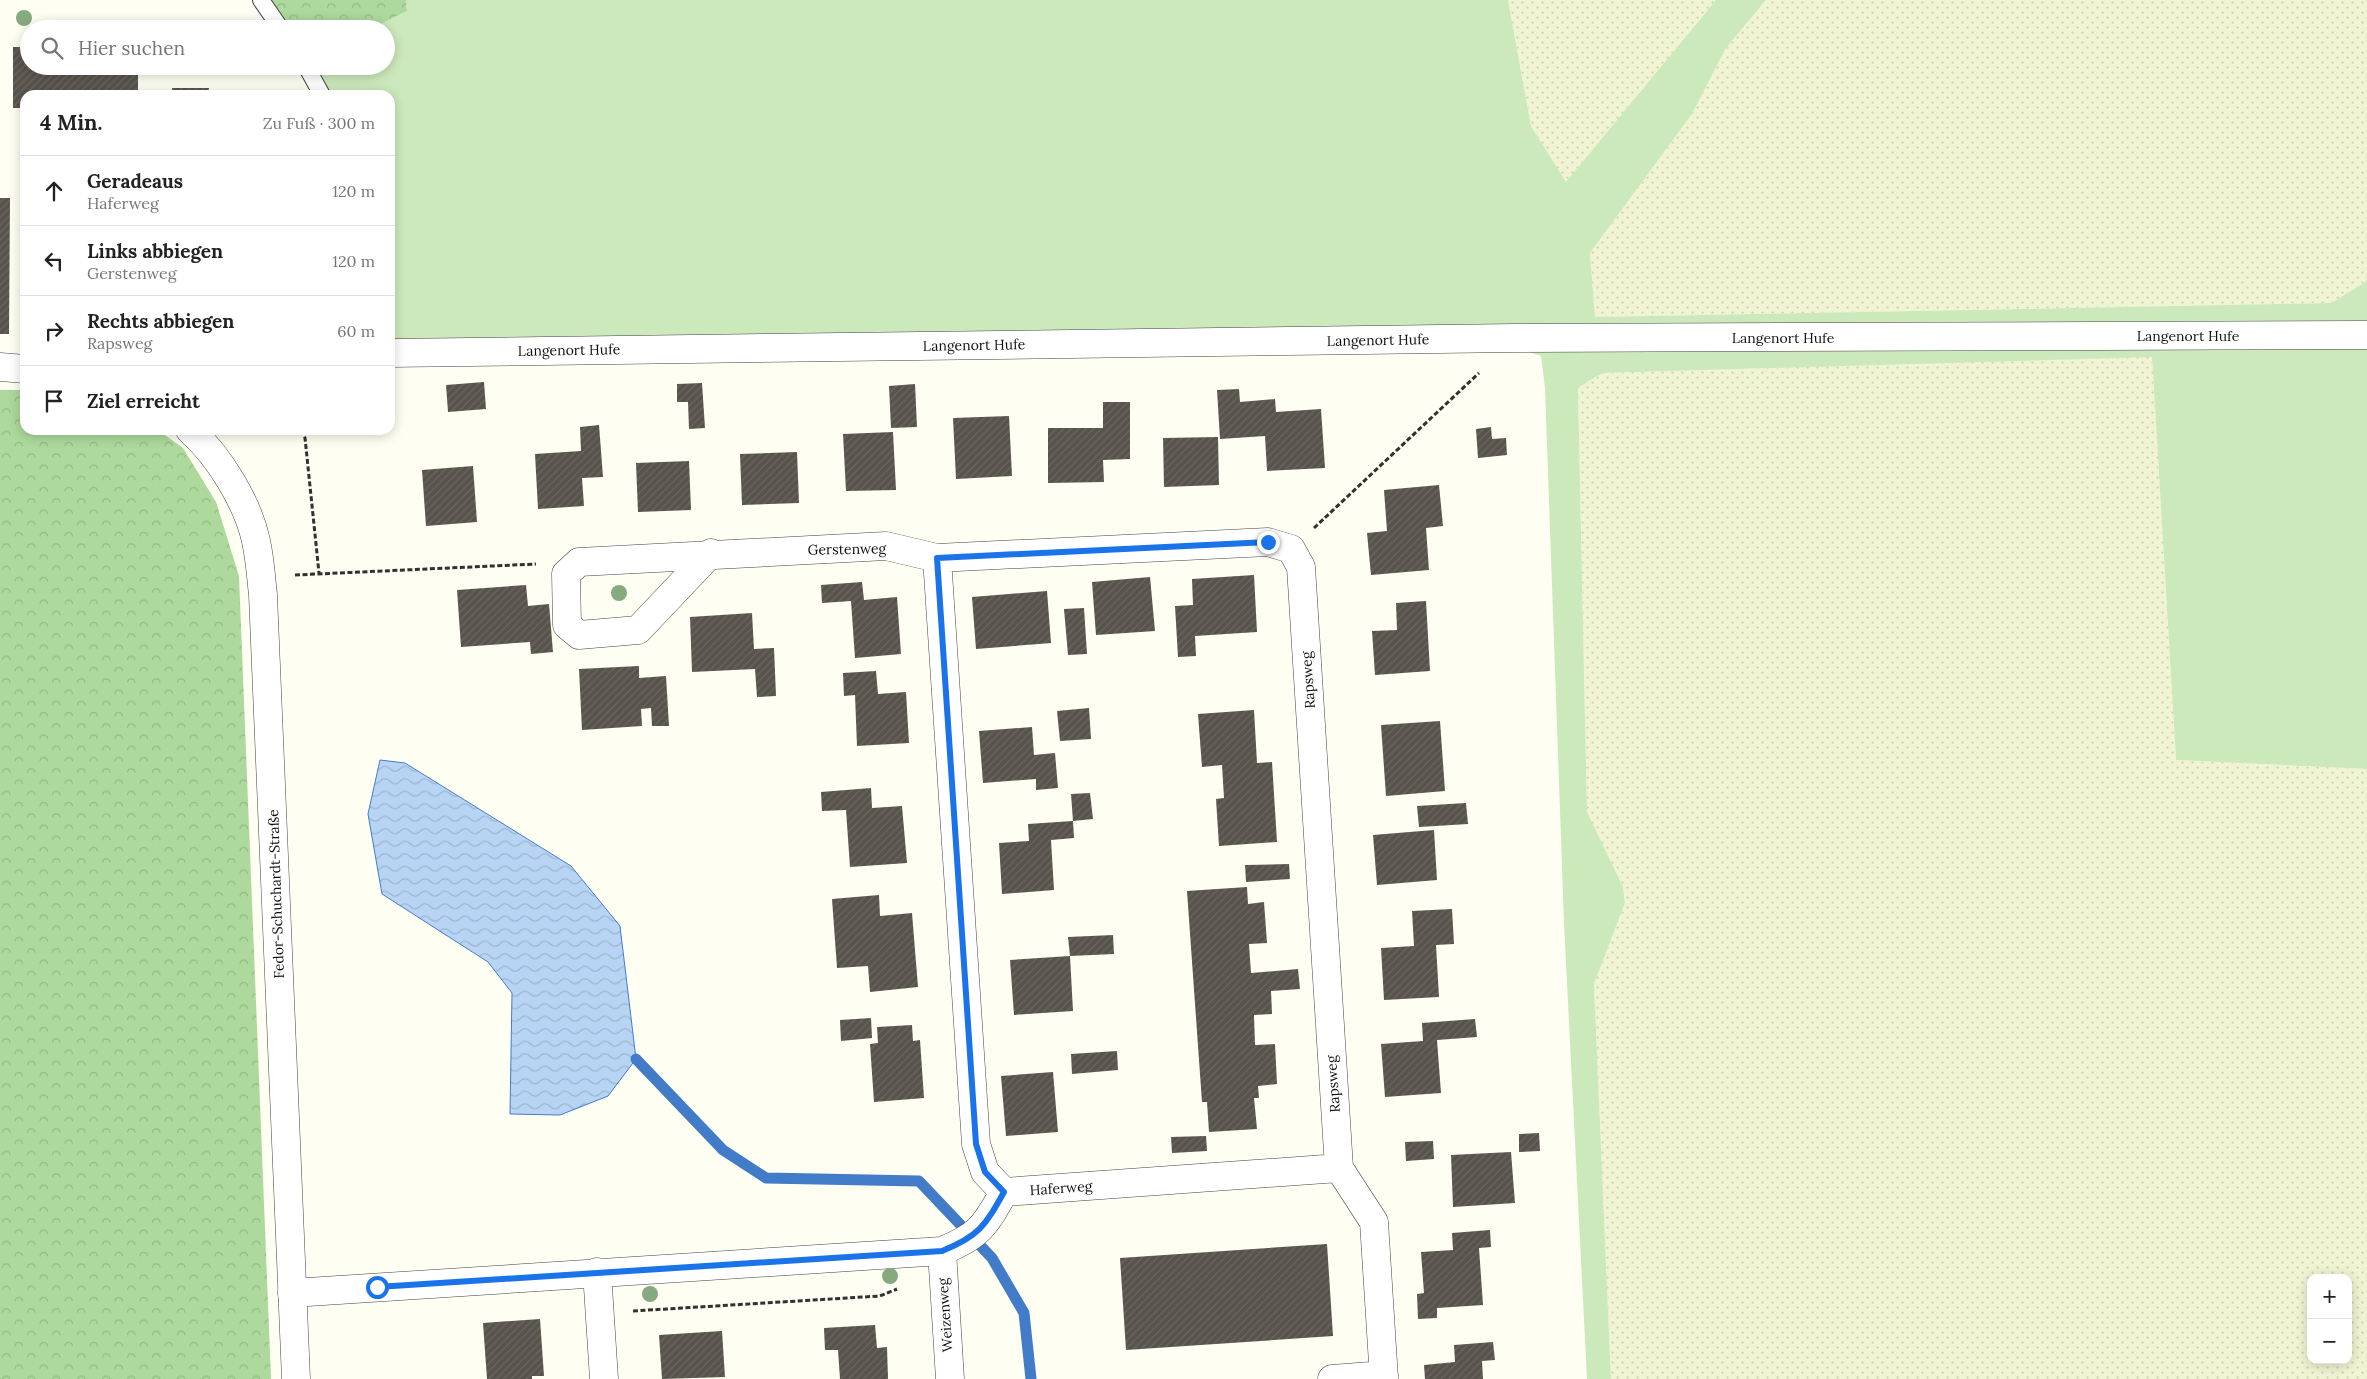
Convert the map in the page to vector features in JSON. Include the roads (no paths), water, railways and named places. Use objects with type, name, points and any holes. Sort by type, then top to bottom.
[{"type":"street","name":"Langenort Hufe","points":[[395,353],[1516,338],[2367,335]]},
{"type":"street","points":[[0,367],[20,369]]},
{"type":"street","name":"Fedor-Schuchardt-Straße","points":[[195,435],[208,447],[237,491],[256,540],[263,595],[296,1379]]},
{"type":"street","name":"Rapsweg","points":[[937,558],[1268,542],[1291,549],[1301,567],[1339,1168]]},
{"type":"street","name":"Gerstenweg","points":[[711,553],[638,630],[578,635],[567,625],[566,574],[579,562],[711,553],[886,546],[937,558]]},
{"type":"street","points":[[292,1293],[597,1272],[942,1262],[986,1225],[1004,1192],[985,1172],[976,1144],[937,558]]},
{"type":"street","points":[[1332,1379],[1384,1377],[1374,1222],[1339,1168]]},
{"type":"street","name":"Haferweg","points":[[1004,1192],[1339,1168]]},
{"type":"street","name":"Weizenweg","points":[[942,1262],[950,1379]]},
{"type":"street","points":[[597,1272],[604,1379]]},
{"type":"lane","points":[[261,0],[275,20]]},
{"type":"lane","points":[[311,75],[319,90]]},
{"type":"water","points":[[380,760],[405,763],[571,866],[620,926],[636,1059],[608,1096],[560,1115],[510,1114],[512,993],[488,962],[382,894],[368,814]]},
{"type":"waterway","points":[[636,1059],[723,1150],[766,1178],[919,1181],[992,1258],[1024,1313],[1031,1379]]}]
